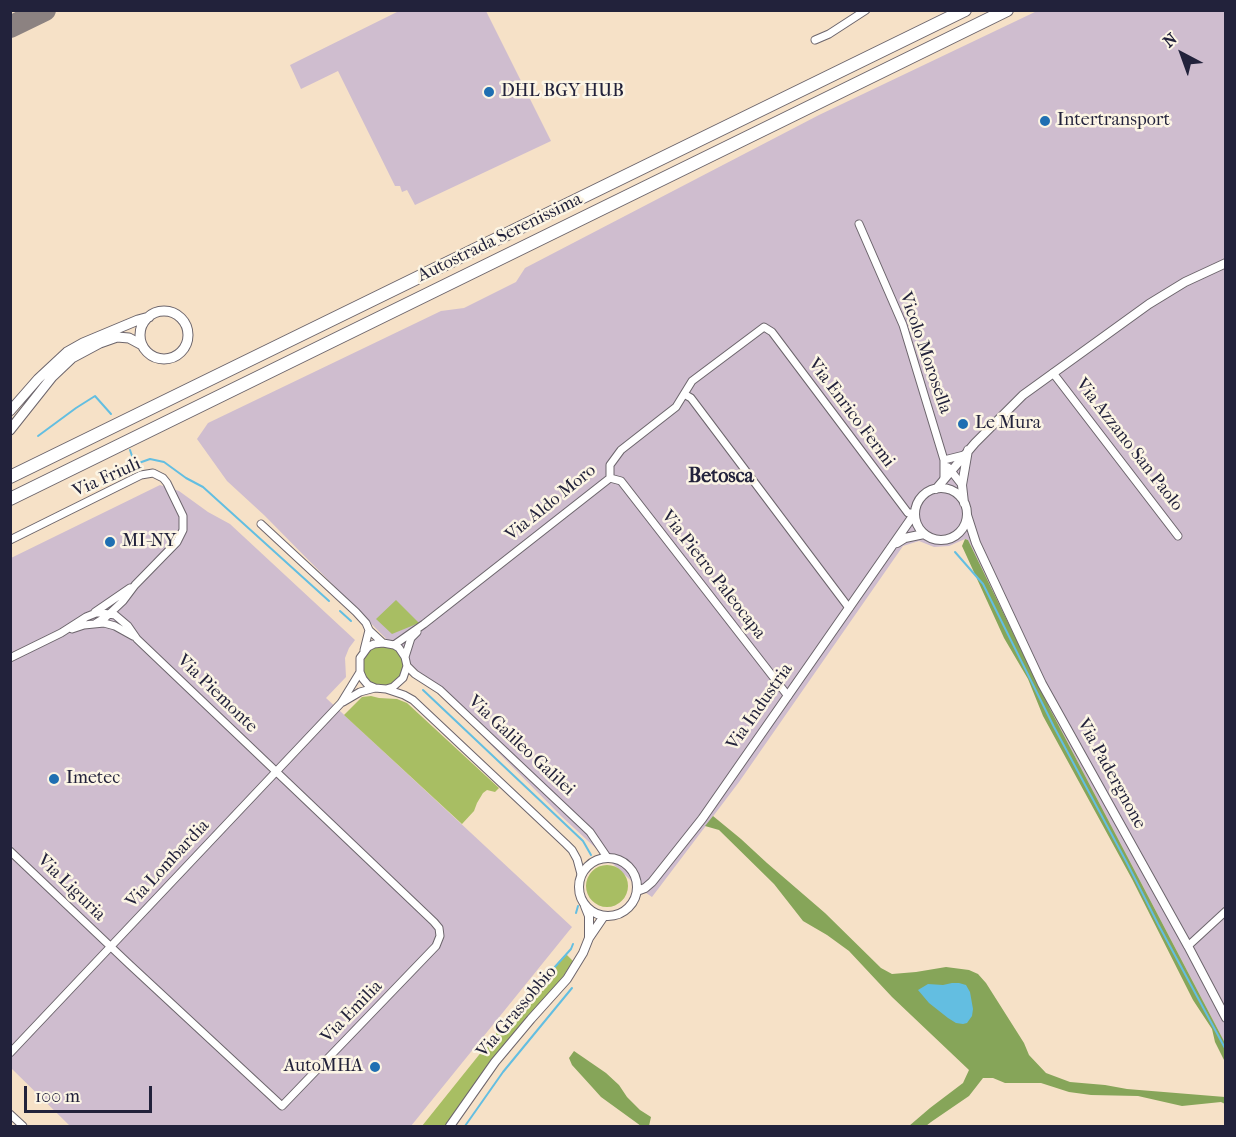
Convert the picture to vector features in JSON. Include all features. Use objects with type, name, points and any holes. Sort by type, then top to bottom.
[{"type":"highway","name":"Autostrada Serenissima","points":[[10,477],[965,10]]},
{"type":"highway","name":"Autostrada Serenissima","points":[[10,499],[1007,10]]},
{"type":"main road","points":[[10,411],[38,379],[67,352],[83,343],[165,311],[177,316],[186,327],[188,334],[186,342],[179,353],[164,359],[151,355],[142,345],[129,338],[117,337],[79,353],[65,363],[52,377],[10,430]]},
{"type":"main road","points":[[142,345],[140,332],[149,317]]},
{"type":"street","points":[[815,40],[829,34],[866,10]]},
{"type":"street","name":"Vicolo Morosella","points":[[859,224],[903,325],[944,460]]},
{"type":"street","name":"Via Azzano San Paolo","points":[[936,489],[966,452],[1023,395],[1149,304],[1185,282],[1226,263]]},
{"type":"street","name":"Via Aldo Moro","points":[[394,645],[610,478],[610,465],[621,450],[676,407],[692,381],[764,327]]},
{"type":"street","name":"Via Enrico Fermi","points":[[764,327],[772,332],[905,509],[909,513],[915,513]]},
{"type":"street","name":"Via Azzano San Paolo","points":[[1053,373],[1178,536]]},
{"type":"street","points":[[684,394],[691,398],[849,608]]},
{"type":"street","points":[[944,460],[966,452],[962,484],[967,515],[964,526],[951,538]]},
{"type":"street","points":[[944,460],[962,484]]},
{"type":"street","points":[[944,460],[944,478]]},
{"type":"street","name":"Via Friuli","points":[[10,540],[141,475],[153,473],[167,483],[184,522],[177,542],[127,596],[96,623]]},
{"type":"street","name":"Via Pietro Paleocapa","points":[[610,478],[621,481],[788,696]]},
{"type":"street","points":[[965,504],[953,491],[942,489],[930,491],[918,502],[915,513],[917,525],[929,537],[940,540],[963,536],[976,543]]},
{"type":"street","name":"Via Industria","points":[[637,891],[652,882],[702,819],[915,513]]},
{"type":"street","name":"Via Padergnone","points":[[967,515],[976,543],[1041,684],[1226,1018]]},
{"type":"street","points":[[261,525],[356,612],[369,630],[383,643]]},
{"type":"street","points":[[891,547],[905,538],[924,534]]},
{"type":"street","name":"Via Friuli","points":[[86,617],[135,585]]},
{"type":"street","points":[[10,658],[61,633],[86,617],[96,613],[109,614]]},
{"type":"street","name":"Via Piemonte","points":[[109,614],[121,620],[138,639],[277,771]]},
{"type":"street","points":[[61,633],[96,623]]},
{"type":"street","name":"Via Piemonte","points":[[96,623],[114,626],[138,639]]},
{"type":"street","name":"Via Aldo Moro","points":[[405,657],[411,638],[424,624]]},
{"type":"street","points":[[369,630],[360,658],[360,672],[368,685],[386,689],[413,700],[572,850],[581,874]]},
{"type":"street","points":[[363,652],[374,644],[383,643],[394,645],[403,652],[407,666],[406,672],[398,684],[386,689]]},
{"type":"street","name":"Via Galileo Galilei","points":[[407,666],[440,690],[582,824],[607,857]]},
{"type":"street","name":"Via Lombardia","points":[[10,1053],[341,703],[360,672]]},
{"type":"street","name":"Via Lombardia","points":[[341,703],[360,692],[375,688]]},
{"type":"street","name":"Via Emilia","points":[[111,947],[282,1106],[436,946],[440,936],[439,928],[434,922],[277,771]]},
{"type":"street","name":"Via Liguria","points":[[10,851],[111,947]]},
{"type":"street","points":[[589,938],[589,916],[580,897],[579,882],[581,874],[592,862],[607,857],[621,861],[640,878],[652,882]]},
{"type":"street","points":[[584,904],[590,910],[604,916],[620,914],[633,901],[637,891],[632,870]]},
{"type":"street","points":[[1188,946],[1226,911]]},
{"type":"street","name":"Via Grassobbio","points":[[450,1126],[495,1062],[567,979],[604,916]]},
{"type":"street","points":[[12,1116],[23,1126]]},
{"type":"shaded area","points":[[401,10],[486,11],[551,141],[415,205],[407,190],[402,192],[400,186],[395,186],[338,71],[301,89],[290,65]]},
{"type":"shaded area","points":[[1037,11],[1225,11],[1225,1043],[1050,709],[968,540],[965,539],[949,546],[934,547],[919,541],[903,546],[739,782],[652,897],[639,888],[561,816],[264,515],[227,481],[197,439],[208,423],[441,311],[464,308],[516,282],[525,268],[819,115]]},
{"type":"shaded area","points":[[160,485],[179,491],[208,512],[230,524],[355,640],[345,658],[346,677],[326,698],[572,927],[411,1126],[70,1126],[11,1068],[11,558]]},
{"type":"green space","points":[[965,539],[968,540],[1050,709],[1225,1043],[1225,1062],[1215,1042],[1212,1029],[1193,1000],[1132,879],[1043,716],[1028,679],[1004,638],[962,546]]},
{"type":"green space","points":[[396,600],[419,623],[392,634],[376,619]]},
{"type":"green space","points":[[383,646],[397,652],[403,666],[397,680],[383,686],[369,680],[363,666],[369,652]]},
{"type":"green space","points":[[362,697],[397,699],[407,703],[499,788],[495,792],[487,790],[483,793],[474,811],[462,824],[344,715]]},
{"type":"green space","points":[[713,816],[825,913],[881,968],[892,974],[946,967],[969,970],[978,974],[1024,1043],[1029,1055],[1046,1073],[1070,1082],[1225,1097],[1225,1104],[1221,1102],[1182,1106],[1138,1096],[1091,1095],[1069,1092],[1041,1083],[1005,1083],[993,1078],[983,1078],[969,1096],[926,1126],[909,1126],[963,1083],[969,1070],[892,997],[849,951],[803,921],[774,884],[719,830],[705,826]]},
{"type":"green space","points":[[607,865],[615,866],[622,871],[627,878],[627,894],[622,901],[615,906],[607,907],[599,906],[592,901],[587,894],[586,886],[587,878],[592,871],[599,866]]},
{"type":"green space","points":[[566,954],[573,961],[557,986],[482,1075],[446,1126],[422,1126],[519,1005]]},
{"type":"green space","points":[[574,1051],[606,1073],[640,1110],[651,1117],[649,1126],[641,1126],[601,1097],[572,1065],[569,1058]]},
{"type":"water","points":[[928,984],[966,985],[970,992],[973,1009],[972,1016],[967,1023],[956,1023],[948,1018],[929,1003],[918,990]]},
{"type":"waterway","points":[[38,436],[95,396],[111,414]]},
{"type":"waterway","points":[[130,450],[132,456]]},
{"type":"waterway","points":[[136,464],[150,459],[164,462],[203,487],[329,601]]},
{"type":"waterway","points":[[955,552],[983,584],[1054,727],[1226,1050]]},
{"type":"waterway","points":[[340,611],[351,621]]},
{"type":"waterway","points":[[423,690],[583,841],[591,855]]},
{"type":"waterway","points":[[576,913],[578,906]]},
{"type":"waterway","points":[[518,1008],[573,944]]},
{"type":"waterway","points":[[465,1126],[503,1072],[572,988]]},
{"type":"taxiway","points":[[10,27],[45,10]]},
{"type":"place","name":"DHL BGY HUB","points":[[489,92]]},
{"type":"place","name":"Intertransport","points":[[1045,121]]},
{"type":"place","name":"Le Mura","points":[[963,424]]},
{"type":"place","name":"MI-NY","points":[[110,542]]},
{"type":"place","name":"Imetec","points":[[54,779]]},
{"type":"place","name":"AutoMHA","points":[[375,1067]]},
{"type":"district","name":"Betosca","points":[[721,477]]}]
